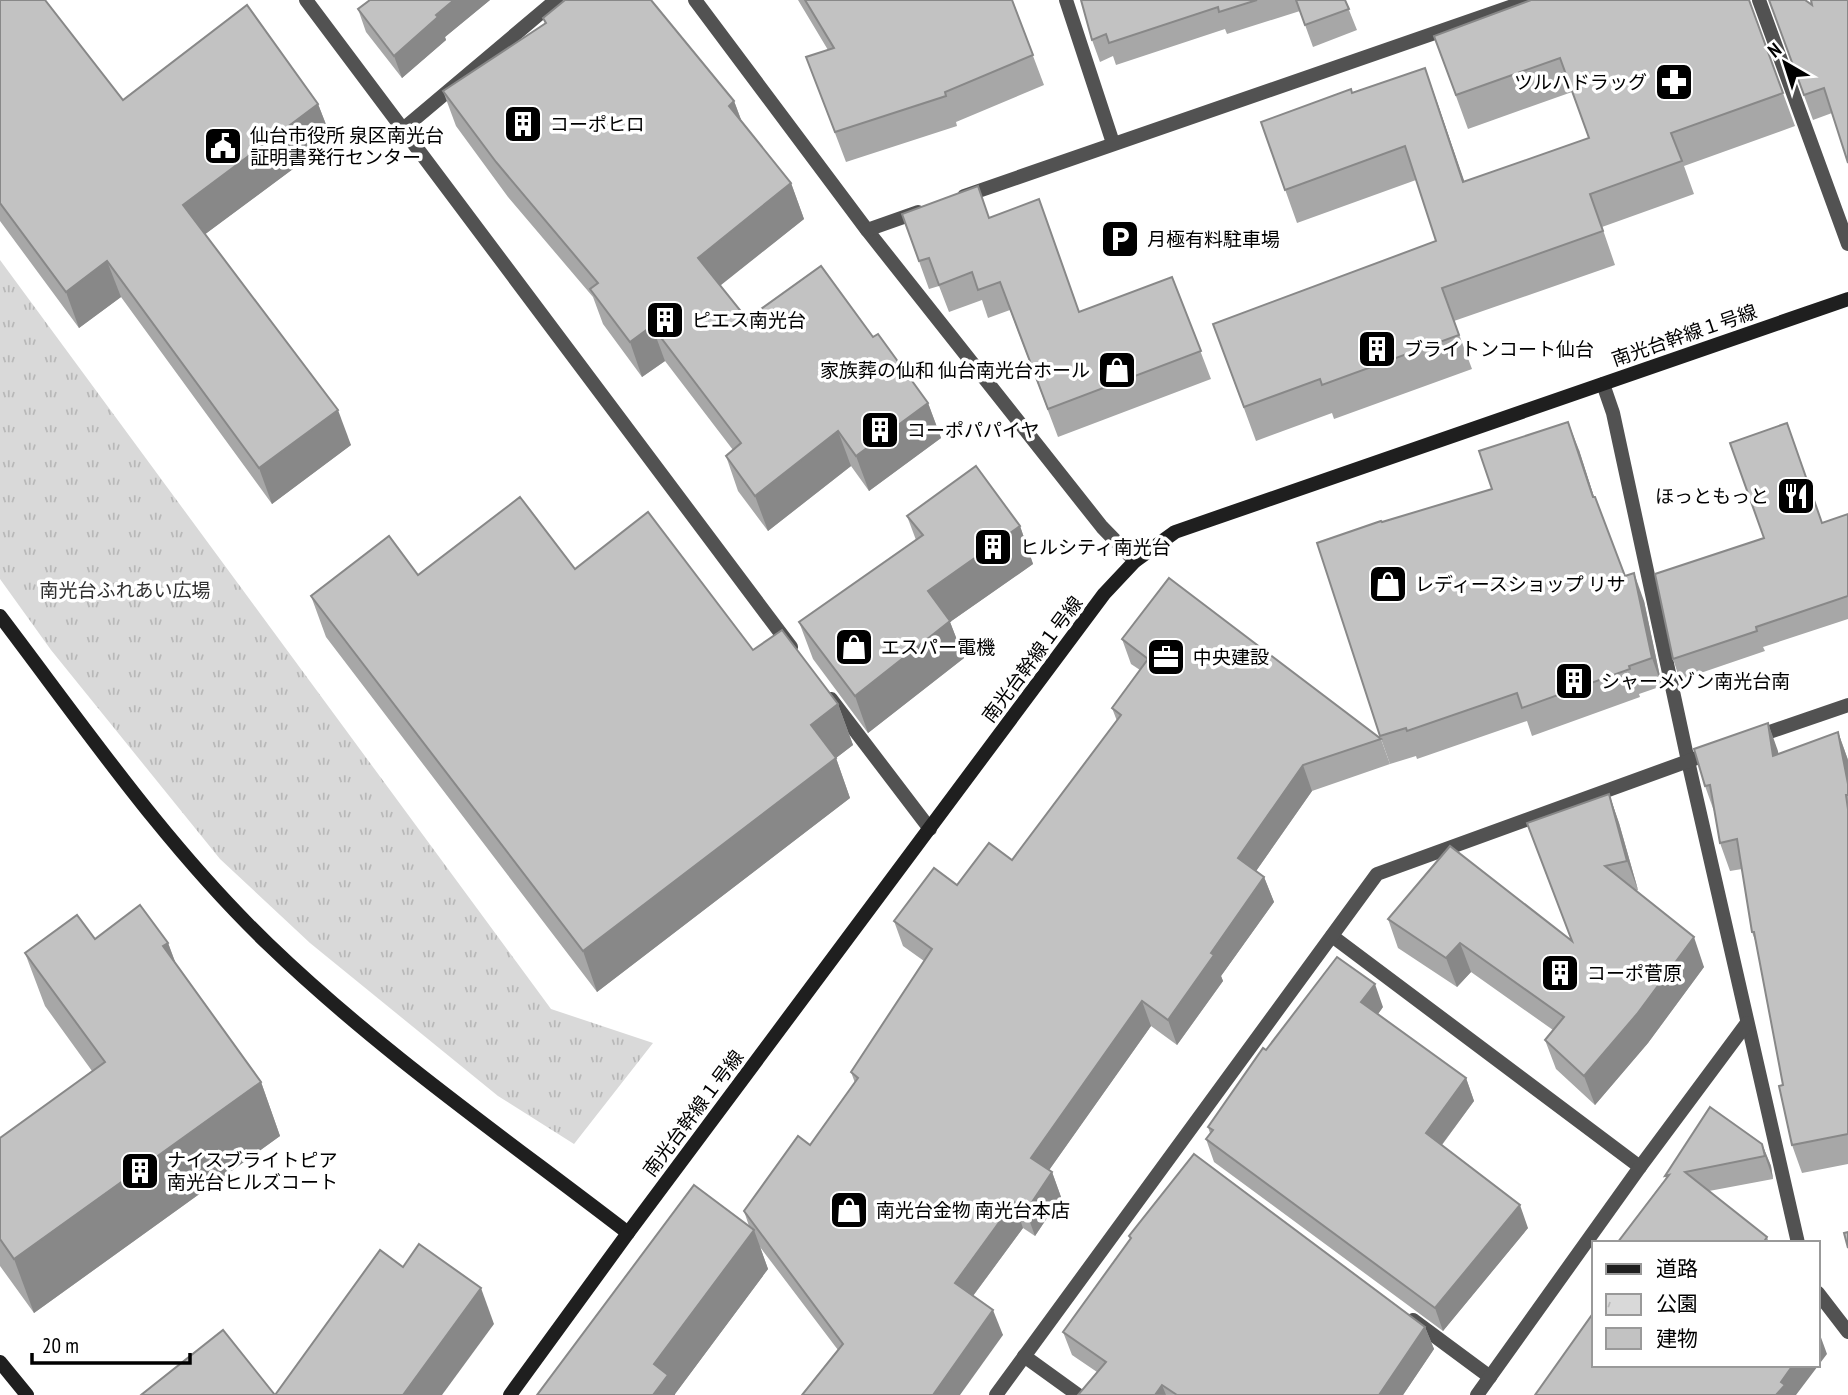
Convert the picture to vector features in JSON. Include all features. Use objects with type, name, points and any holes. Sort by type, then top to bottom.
[{"type":"street","points":[[306,0],[798,655]]},
{"type":"street","points":[[403,129],[556,0]]},
{"type":"street","points":[[695,0],[867,230],[1102,527],[1135,561]]},
{"type":"street","points":[[1066,0],[1113,143]]},
{"type":"street","points":[[867,230],[1530,0]]},
{"type":"street","points":[[1759,0],[1848,244]]},
{"type":"street","name":"南光台幹線１号線","points":[[510,1395],[1104,594],[1135,561],[1175,532],[1848,299]]},
{"type":"street","points":[[1603,384],[1613,413],[1688,761],[1798,1241]]},
{"type":"street","points":[[0,616],[172,842],[268,944],[396,1058],[628,1233]]},
{"type":"street","points":[[823,689],[930,829]]},
{"type":"street","points":[[996,1395],[1184,1151],[1377,874],[1848,705]]},
{"type":"street","points":[[1332,936],[1640,1167]]},
{"type":"street","points":[[1477,1395],[1747,1023]]},
{"type":"street","points":[[1820,1296],[1848,1332]]},
{"type":"street","points":[[1401,1311],[1490,1377]]},
{"type":"street","points":[[1024,1356],[1078,1395]]},
{"type":"street","points":[[0,1362],[27,1395]]},
{"type":"green space","name":"南光台ふれあい広場","points":[[0,260],[551,1009],[653,1043],[574,1144],[498,1096],[310,943],[220,859],[51,650],[0,579]]},
{"type":"building","points":[[0,0],[45,0],[123,100],[247,5],[318,104],[183,205],[338,410],[259,468],[107,261],[66,292],[0,203]]},
{"type":"building","points":[[370,0],[454,0],[394,56],[358,9]]},
{"type":"building","points":[[565,0],[651,0],[734,101],[729,106],[791,183],[698,258],[747,319],[821,266],[873,337],[878,334],[928,403],[856,456],[838,431],[755,496],[726,456],[741,443],[652,326],[630,342],[590,289],[598,283],[496,162],[443,91],[546,23],[543,18]]},
{"type":"building","points":[[805,0],[1012,0],[1033,55],[945,92],[946,96],[835,132],[806,57],[834,48]]},
{"type":"building","points":[[1081,0],[1257,0],[1219,12],[1218,7],[1109,43],[1106,34],[1092,40]]},
{"type":"building","points":[[1296,0],[1345,0],[1349,9],[1305,25]]},
{"type":"building","points":[[1531,0],[1749,0],[1783,93],[1671,133],[1682,161],[1590,194],[1603,231],[1442,288],[1459,335],[1322,385],[1320,379],[1244,407],[1213,324],[1436,241],[1405,146],[1285,190],[1261,122],[1351,89],[1352,93],[1425,68],[1463,182],[1589,138],[1560,58],[1456,95],[1434,36]]},
{"type":"building","points":[[1769,0],[1805,0],[1812,5],[1811,0],[1848,0],[1848,163],[1824,88],[1804,95]]},
{"type":"building","points":[[978,186],[989,218],[1039,199],[1079,312],[1172,277],[1201,351],[1048,409],[1000,282],[978,290],[972,272],[939,285],[929,258],[919,261],[902,214]]},
{"type":"building","points":[[1568,422],[1593,497],[1625,576],[1634,573],[1652,658],[1629,666],[1630,669],[1522,708],[1517,693],[1407,731],[1406,728],[1380,736],[1317,543],[1381,521],[1492,489],[1479,451]]},
{"type":"building","points":[[1787,423],[1822,523],[1848,514],[1848,596],[1756,627],[1757,631],[1673,659],[1655,574],[1764,538],[1730,443]]},
{"type":"building","points":[[976,466],[1020,526],[928,591],[950,621],[855,696],[799,622],[923,535],[907,516]]},
{"type":"building","points":[[520,497],[575,569],[648,512],[753,650],[782,630],[838,704],[811,725],[836,758],[583,951],[311,596],[389,536],[418,575]]},
{"type":"building","points":[[1169,578],[1381,739],[1303,765],[1238,858],[1264,877],[1211,953],[1214,955],[1168,1020],[1142,1001],[1031,1158],[1052,1172],[1026,1211],[1014,1202],[955,1283],[993,1310],[933,1395],[802,1395],[843,1344],[744,1211],[798,1136],[810,1145],[858,1078],[851,1072],[932,949],[894,921],[934,868],[957,885],[989,843],[1012,860],[1121,715],[1112,708],[1148,659],[1122,639]]},
{"type":"building","points":[[1768,723],[1773,756],[1838,732],[1848,784],[1848,1134],[1792,1145],[1779,1086],[1783,1085],[1752,932],[1737,839],[1720,843],[1710,785],[1705,786],[1694,749]]},
{"type":"building","points":[[1609,794],[1627,861],[1605,866],[1694,937],[1637,1014],[1584,1076],[1545,1040],[1564,1017],[1460,943],[1446,958],[1388,919],[1450,846],[1572,941],[1527,823]]},
{"type":"building","points":[[140,905],[168,943],[163,946],[261,1082],[14,1259],[0,1239],[0,1138],[105,1062],[25,953],[77,915],[95,939]]},
{"type":"building","points":[[1337,957],[1375,984],[1361,1002],[1466,1078],[1426,1133],[1520,1205],[1435,1308],[1206,1139],[1213,1130],[1208,1127],[1263,1048],[1266,1050]]},
{"type":"building","points":[[1710,1107],[1762,1144],[1765,1156],[1685,1172],[1767,1237],[1764,1241],[1619,1241],[1669,1175],[1665,1176]]},
{"type":"building","points":[[1194,1154],[1425,1327],[1379,1395],[1177,1395],[1162,1385],[1155,1395],[1078,1395],[1106,1362],[1063,1332],[1131,1238],[1129,1236]]},
{"type":"building","points":[[694,1185],[754,1230],[654,1364],[668,1375],[653,1395],[537,1395]]},
{"type":"building","points":[[1848,1232],[1848,1248],[1844,1233]]},
{"type":"building","points":[[419,1244],[481,1288],[403,1395],[275,1395],[380,1250],[403,1267]]},
{"type":"building","points":[[1592,1315],[1592,1367],[1792,1367],[1781,1382],[1785,1385],[1776,1395],[1535,1395]]},
{"type":"building","points":[[223,1330],[275,1395],[141,1395]]},
{"type":"place","name":"ツルハドラッグ","points":[[1674,82]]},
{"type":"place","name":"コーポヒロ","points":[[523,124]]},
{"type":"place","name":"仙台市役所 泉区南光台 証明書発行センター","points":[[223,146]]},
{"type":"place","name":"月極有料駐車場","points":[[1120,239]]},
{"type":"place","name":"ピエス南光台","points":[[665,320]]},
{"type":"place","name":"ブライトンコート仙台","points":[[1377,349]]},
{"type":"place","name":"家族葬の仙和 仙台南光台ホール","points":[[1117,370]]},
{"type":"place","name":"コーポパパイヤ","points":[[880,430]]},
{"type":"place","name":"ほっともっと","points":[[1796,496]]},
{"type":"place","name":"ヒルシティ南光台","points":[[993,547]]},
{"type":"place","name":"レディースショップ リサ","points":[[1388,584]]},
{"type":"place","name":"エスパー電機","points":[[854,647]]},
{"type":"place","name":"中央建設","points":[[1166,657]]},
{"type":"place","name":"シャーメゾン南光台南","points":[[1574,681]]},
{"type":"place","name":"コーポ菅原","points":[[1560,973]]},
{"type":"place","name":"ナイスブライトピア 南光台ヒルズコート","points":[[140,1171]]},
{"type":"place","name":"南光台金物 南光台本店","points":[[849,1210]]}]
